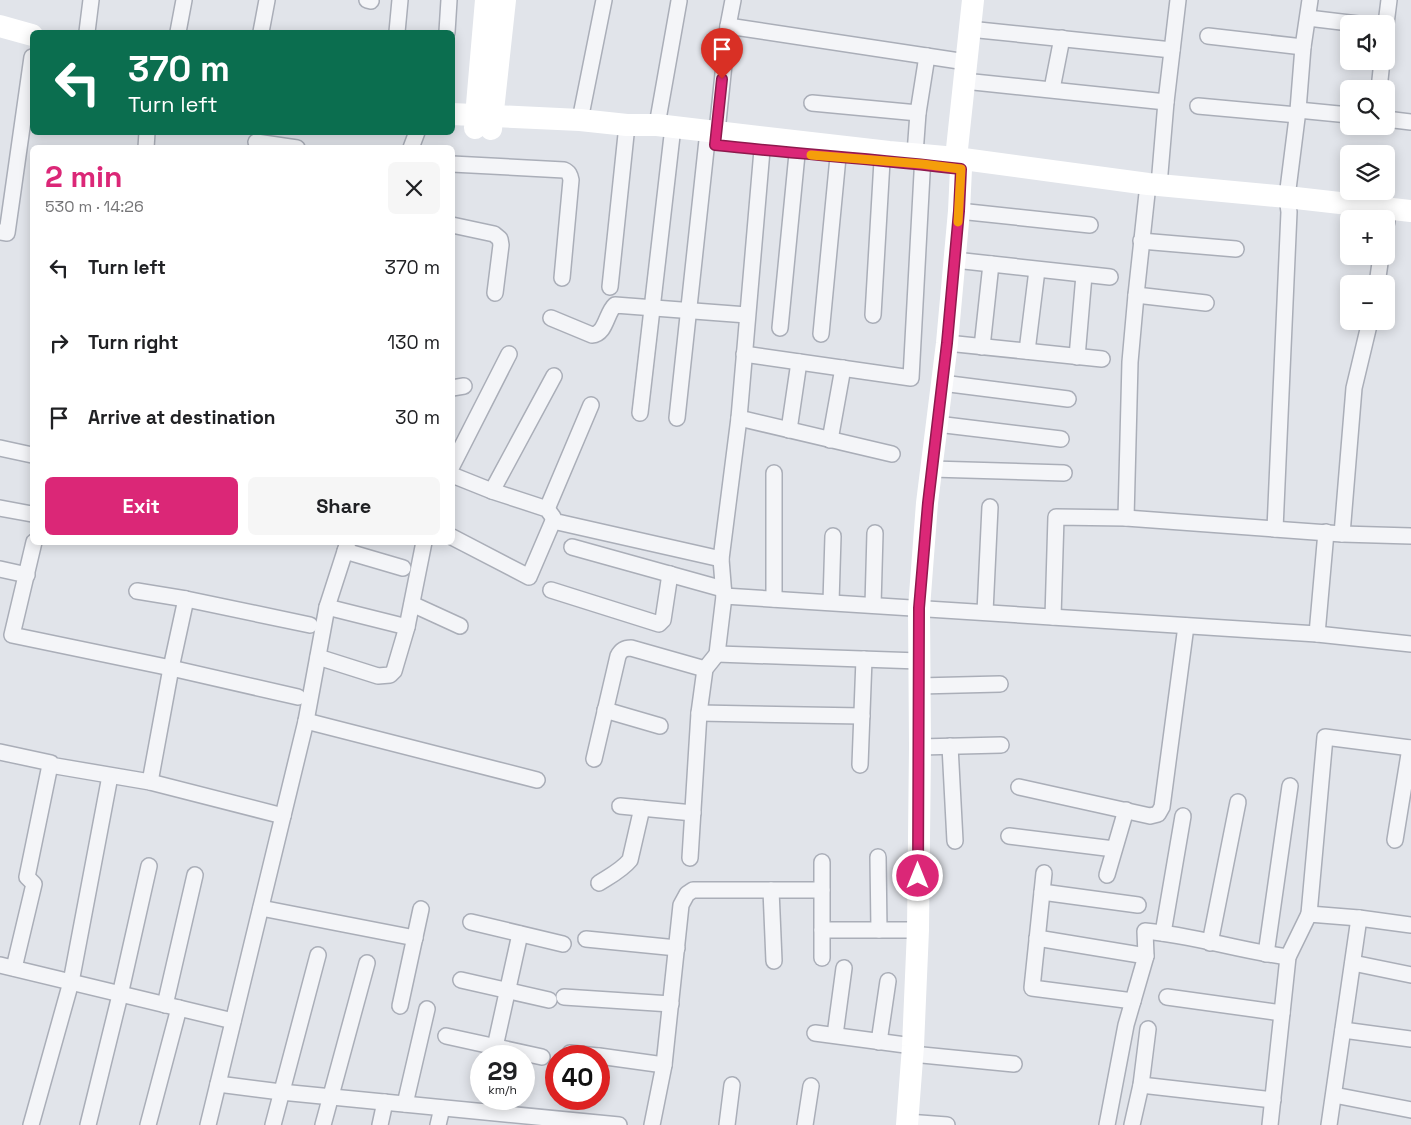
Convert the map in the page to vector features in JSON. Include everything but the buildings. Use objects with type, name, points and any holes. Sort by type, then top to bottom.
[{"type":"street","points":[[87,30],[91,0]]},
{"type":"street","points":[[178,30],[184,0]]},
{"type":"street","points":[[261,30],[267,0]]},
{"type":"street","points":[[397,30],[400,0]]},
{"type":"street","points":[[447,30],[450,0]]},
{"type":"street","points":[[484,122],[486,0]]},
{"type":"street","points":[[484,122],[505,0]]},
{"type":"street","points":[[580,120],[604,0]]},
{"type":"street","points":[[677,418],[712,138],[733,0]]},
{"type":"street","points":[[947,1125],[907,1123],[918,930],[919,608],[959,211],[959,163],[965,72],[973,0]]},
{"type":"street","points":[[1126,518],[1130,362],[1141,241],[1166,102],[1178,0]]},
{"type":"street","points":[[1275,529],[1288,204],[1303,47],[1310,0]]},
{"type":"street","points":[[1387,15],[1389,0]]},
{"type":"street","points":[[640,413],[652,309],[679,1]]},
{"type":"street","points":[[1308,18],[1340,22]]},
{"type":"street","points":[[0,26],[30,34]]},
{"type":"street","points":[[728,26],[927,56],[965,72],[1052,89],[1166,102]]},
{"type":"street","points":[[969,28],[1172,50]]},
{"type":"street","points":[[1208,36],[1303,47]]},
{"type":"street","points":[[0,38],[30,46]]},
{"type":"street","points":[[1052,89],[1062,38]]},
{"type":"street","points":[[744,354],[911,378],[920,158],[918,113],[927,56]]},
{"type":"street","points":[[0,232],[7,233],[30,71]]},
{"type":"street","points":[[812,103],[918,113]]},
{"type":"street","points":[[1198,106],[1340,115]]},
{"type":"street","points":[[455,115],[484,122],[626,130],[668,130],[762,150],[838,158],[882,161],[920,158]]},
{"type":"street","points":[[455,127],[484,122],[580,120],[626,130]]},
{"type":"street","points":[[1395,120],[1411,122]]},
{"type":"street","points":[[610,287],[626,130]]},
{"type":"street","points":[[712,138],[920,158],[1288,204],[1411,211]]},
{"type":"street","points":[[256,142],[276,145]]},
{"type":"street","points":[[690,858],[700,713],[705,669],[717,654],[724,592],[721,559],[739,418],[762,150]]},
{"type":"street","points":[[780,328],[797,154]]},
{"type":"street","points":[[821,334],[838,158]]},
{"type":"street","points":[[874,315],[882,161]]},
{"type":"street","points":[[455,164],[564,170],[568,172],[571,180],[562,278]]},
{"type":"street","points":[[1288,204],[1340,215]]},
{"type":"street","points":[[959,211],[1090,225]]},
{"type":"street","points":[[1395,222],[1411,223]]},
{"type":"street","points":[[455,226],[494,234],[500,239],[501,245],[495,293]]},
{"type":"street","points":[[1141,241],[1236,249]]},
{"type":"street","points":[[954,260],[1110,277]]},
{"type":"street","points":[[982,347],[991,264]]},
{"type":"street","points":[[1027,351],[1038,270]]},
{"type":"street","points":[[1077,357],[1084,275]]},
{"type":"street","points":[[1136,295],[1206,303]]},
{"type":"street","points":[[551,318],[596,335],[600,333],[611,309],[615,306],[748,315]]},
{"type":"street","points":[[1342,534],[1354,388],[1368,330]]},
{"type":"street","points":[[947,343],[1102,359]]},
{"type":"street","points":[[455,460],[509,354]]},
{"type":"street","points":[[789,430],[799,362]]},
{"type":"street","points":[[830,440],[843,368]]},
{"type":"street","points":[[492,491],[554,376]]},
{"type":"street","points":[[942,383],[1068,399]]},
{"type":"street","points":[[455,539],[529,577],[591,405]]},
{"type":"street","points":[[739,418],[892,454]]},
{"type":"street","points":[[937,424],[1061,439]]},
{"type":"street","points":[[0,448],[30,455]]},
{"type":"street","points":[[932,469],[1064,473]]},
{"type":"street","points":[[774,473],[774,599]]},
{"type":"street","points":[[455,476],[550,515],[721,559]]},
{"type":"street","points":[[0,508],[30,514]]},
{"type":"street","points":[[985,612],[990,508]]},
{"type":"street","points":[[1053,617],[1056,517],[1126,518],[1342,534],[1411,536]]},
{"type":"street","points":[[1317,634],[1326,532]]},
{"type":"street","points":[[874,605],[875,533]]},
{"type":"street","points":[[831,602],[833,536]]},
{"type":"street","points":[[33,545],[12,635],[298,697]]},
{"type":"street","points":[[318,657],[378,676],[390,675],[394,671],[407,627],[423,545]]},
{"type":"street","points":[[572,546],[670,574],[724,592],[774,599],[1317,634],[1411,644]]},
{"type":"street","points":[[208,1125],[306,721],[327,607],[346,547],[403,568]]},
{"type":"street","points":[[0,569],[27,574]]},
{"type":"street","points":[[551,590],[659,624],[663,620],[670,574]]},
{"type":"street","points":[[137,591],[186,599],[310,625]]},
{"type":"street","points":[[150,782],[186,599]]},
{"type":"street","points":[[412,604],[460,626]]},
{"type":"street","points":[[327,607],[407,627]]},
{"type":"street","points":[[1019,787],[1150,816],[1158,814],[1162,807],[1186,626]]},
{"type":"street","points":[[594,759],[618,656],[621,651],[625,648],[631,648],[705,669]]},
{"type":"street","points":[[717,654],[919,661]]},
{"type":"street","points":[[860,765],[864,659]]},
{"type":"street","points":[[919,686],[1000,684]]},
{"type":"street","points":[[605,710],[660,726]]},
{"type":"street","points":[[700,713],[862,716]]},
{"type":"street","points":[[306,721],[537,780]]},
{"type":"street","points":[[1270,1125],[1288,957],[1309,914],[1325,737],[1410,748],[1395,840]]},
{"type":"street","points":[[920,747],[1002,744]]},
{"type":"street","points":[[950,746],[955,841]]},
{"type":"street","points":[[0,752],[51,763],[50,765],[150,782],[283,816]]},
{"type":"street","points":[[50,765],[27,877],[34,884],[7,967],[233,1021]]},
{"type":"street","points":[[31,1125],[70,982],[110,776]]},
{"type":"street","points":[[1266,954],[1290,786]]},
{"type":"street","points":[[1210,943],[1238,802]]},
{"type":"street","points":[[620,806],[693,813]]},
{"type":"street","points":[[599,883],[626,865],[630,860],[642,808]]},
{"type":"street","points":[[1107,875],[1126,810]]},
{"type":"street","points":[[1163,933],[1183,816]]},
{"type":"street","points":[[1009,836],[1114,849]]},
{"type":"street","points":[[878,857],[879,930]]},
{"type":"street","points":[[822,862],[822,958]]},
{"type":"street","points":[[88,1125],[149,866]]},
{"type":"street","points":[[1044,873],[1032,988],[1133,1001]]},
{"type":"street","points":[[148,1125],[172,1007],[195,875]]},
{"type":"street","points":[[652,1125],[664,1064],[681,905],[687,894],[694,890],[822,890]]},
{"type":"street","points":[[771,890],[774,961]]},
{"type":"street","points":[[1042,892],[1138,905]]},
{"type":"street","points":[[261,908],[415,938]]},
{"type":"street","points":[[400,1006],[421,909]]},
{"type":"street","points":[[1309,914],[1411,925]]},
{"type":"street","points":[[1329,1125],[1359,918]]},
{"type":"street","points":[[471,922],[562,944]]},
{"type":"street","points":[[822,930],[918,930]]},
{"type":"street","points":[[1107,1125],[1126,1025],[1146,956],[1145,931],[1288,957]]},
{"type":"street","points":[[496,1045],[520,934]]},
{"type":"street","points":[[1037,938],[1146,956]]},
{"type":"street","points":[[586,939],[677,948]]},
{"type":"street","points":[[273,1125],[318,955]]},
{"type":"street","points":[[323,1125],[367,963]]},
{"type":"street","points":[[1353,963],[1411,975]]},
{"type":"street","points":[[835,1035],[844,968]]},
{"type":"street","points":[[461,980],[508,991],[556,998],[671,1004]]},
{"type":"street","points":[[879,1042],[888,981]]},
{"type":"street","points":[[1167,997],[1282,1013]]},
{"type":"street","points":[[405,1104],[427,1009]]},
{"type":"street","points":[[1132,1125],[1148,1029]]},
{"type":"street","points":[[1343,1030],[1411,1039]]},
{"type":"street","points":[[815,1033],[879,1042],[912,1050],[1014,1064]]},
{"type":"street","points":[[446,1036],[473,1045]]},
{"type":"street","points":[[535,1056],[542,1057]]},
{"type":"street","points":[[610,1057],[664,1064]]},
{"type":"street","points":[[218,1084],[442,1108],[470,1106]]},
{"type":"street","points":[[727,1125],[732,1085]]},
{"type":"street","points":[[1140,1085],[1272,1100]]},
{"type":"street","points":[[805,1125],[811,1086]]},
{"type":"street","points":[[1334,1095],[1411,1110]]},
{"type":"street","points":[[380,1125],[385,1102]]},
{"type":"street","points":[[438,1125],[442,1108]]},
{"type":"street","points":[[488,1110],[499,1119],[619,1125]]},
{"type":"slow traffic","points":[[811,155],[961,169],[958,222]]},
{"type":"route","points":[[722,79],[715,145],[961,169],[947,343],[928,503],[919,608],[920,747],[918,876]]}]
